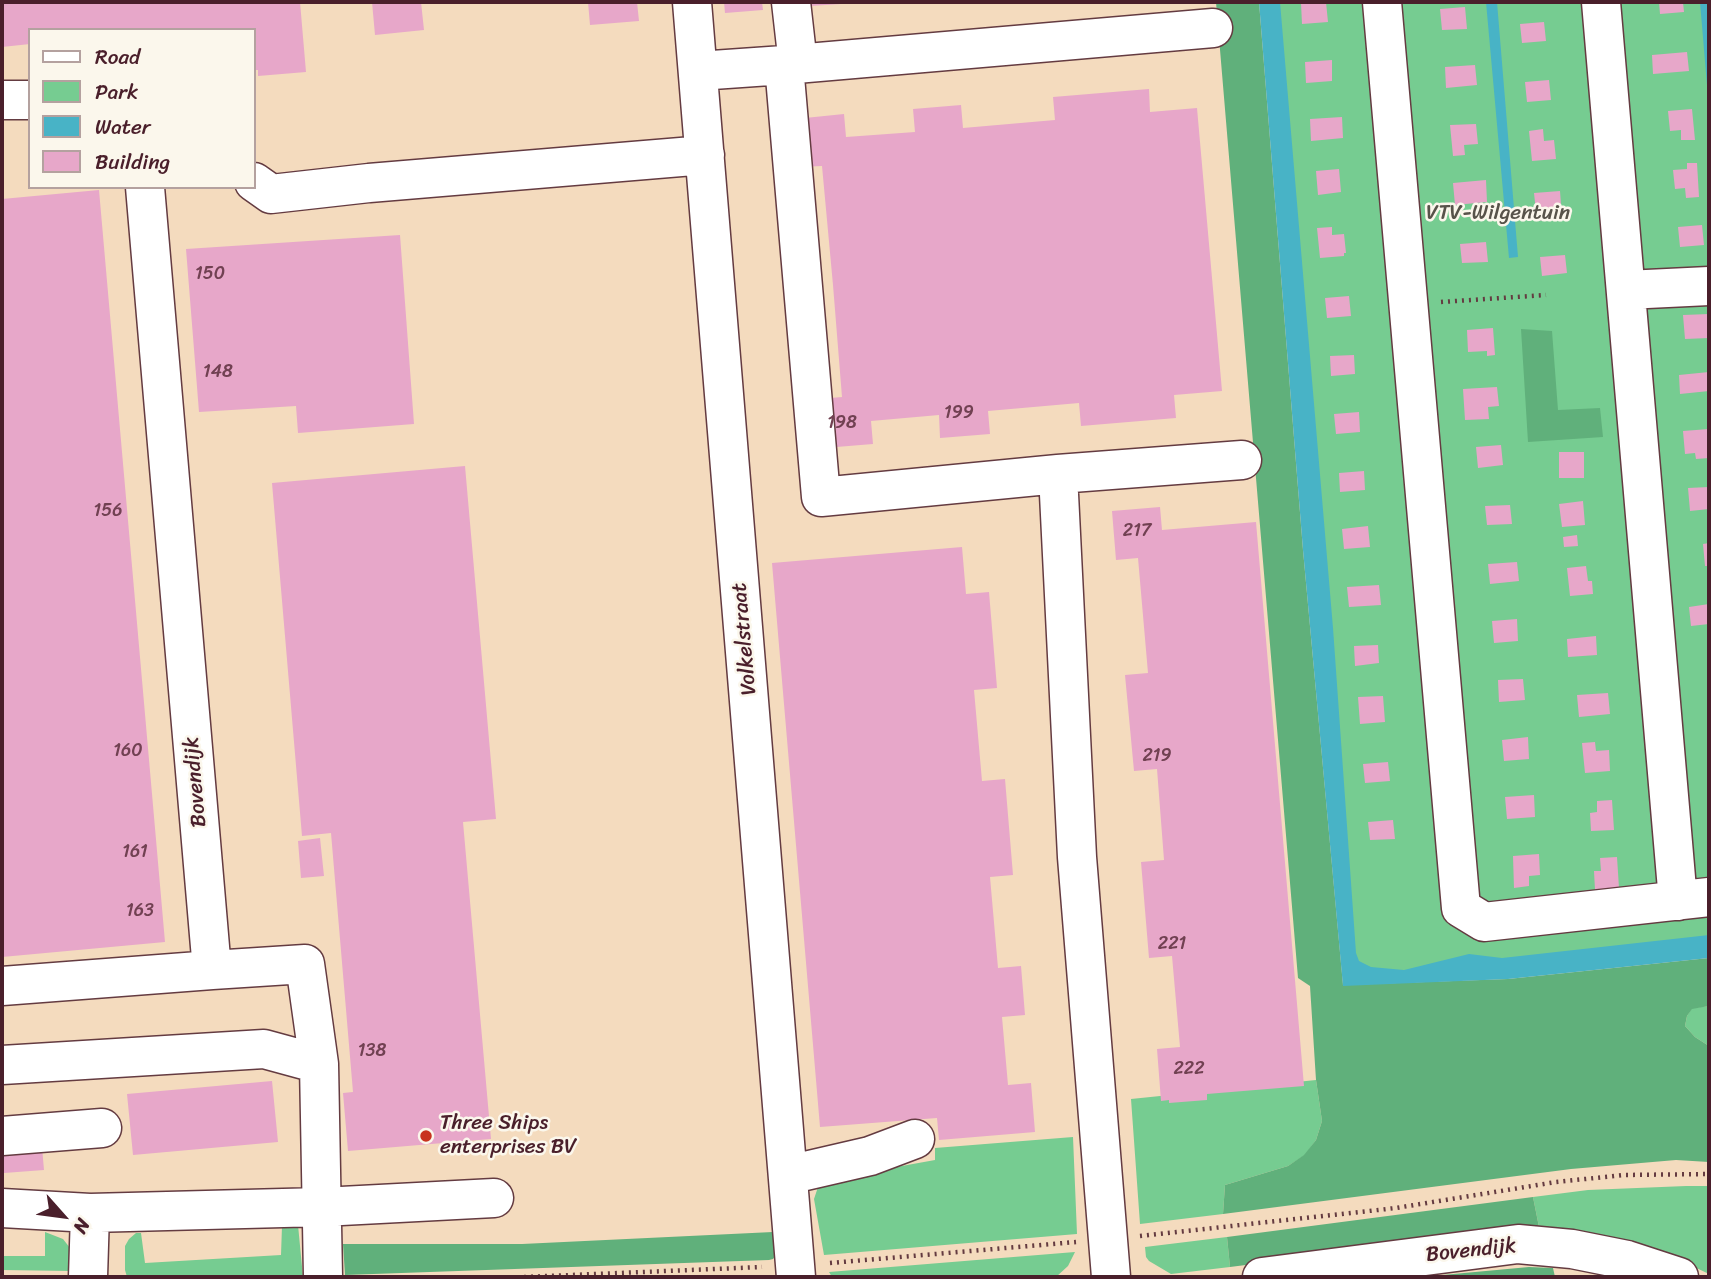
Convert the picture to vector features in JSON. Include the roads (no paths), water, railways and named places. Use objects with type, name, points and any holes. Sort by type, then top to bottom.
[{"type":"street","name":"Volkelstraat","points":[[692,2],[796,1277]]},
{"type":"street","points":[[791,2],[791,65],[821,497],[1058,474],[1242,460]]},
{"type":"street","points":[[1382,2],[1461,908],[1484,922],[1694,899],[1626,290],[1601,2]]},
{"type":"street","points":[[698,71],[1213,27]]},
{"type":"street","points":[[2,100],[28,100]]},
{"type":"street","points":[[256,183],[271,194],[369,183],[705,155]]},
{"type":"street","name":"Bovendijk","points":[[145,189],[212,970]]},
{"type":"street","points":[[1626,290],[1709,286]]},
{"type":"street","points":[[1058,474],[1077,857],[1111,1277]]},
{"type":"street","points":[[2,986],[305,964],[319,1064],[323,1277]]},
{"type":"street","points":[[2,1065],[264,1048],[319,1064]]},
{"type":"street","points":[[2,1136],[102,1128]]},
{"type":"street","points":[[788,1175],[870,1156],[915,1139]]},
{"type":"street","points":[[2,1208],[90,1213],[322,1207],[494,1198]]},
{"type":"street","points":[[88,1277],[90,1213]]},
{"type":"street","name":"Bovendijk","points":[[1262,1277],[1518,1244],[1572,1249],[1627,1260],[1679,1277]]},
{"type":"water","points":[[1259,2],[1280,2],[1333,628],[1356,953],[1359,961],[1371,967],[1404,970],[1469,954],[1502,958],[1709,935],[1709,958],[1508,979],[1343,986],[1303,550]]},
{"type":"water","points":[[1486,2],[1497,2],[1518,257],[1509,258]]},
{"type":"water","points":[[1700,2],[1709,2],[1709,109]]},
{"type":"place","name":"Three Ships enterprises BV","points":[[426,1136]]},
{"type":"park label","name":"VTV-Wilgentuin","points":[[1498,214]]}]
